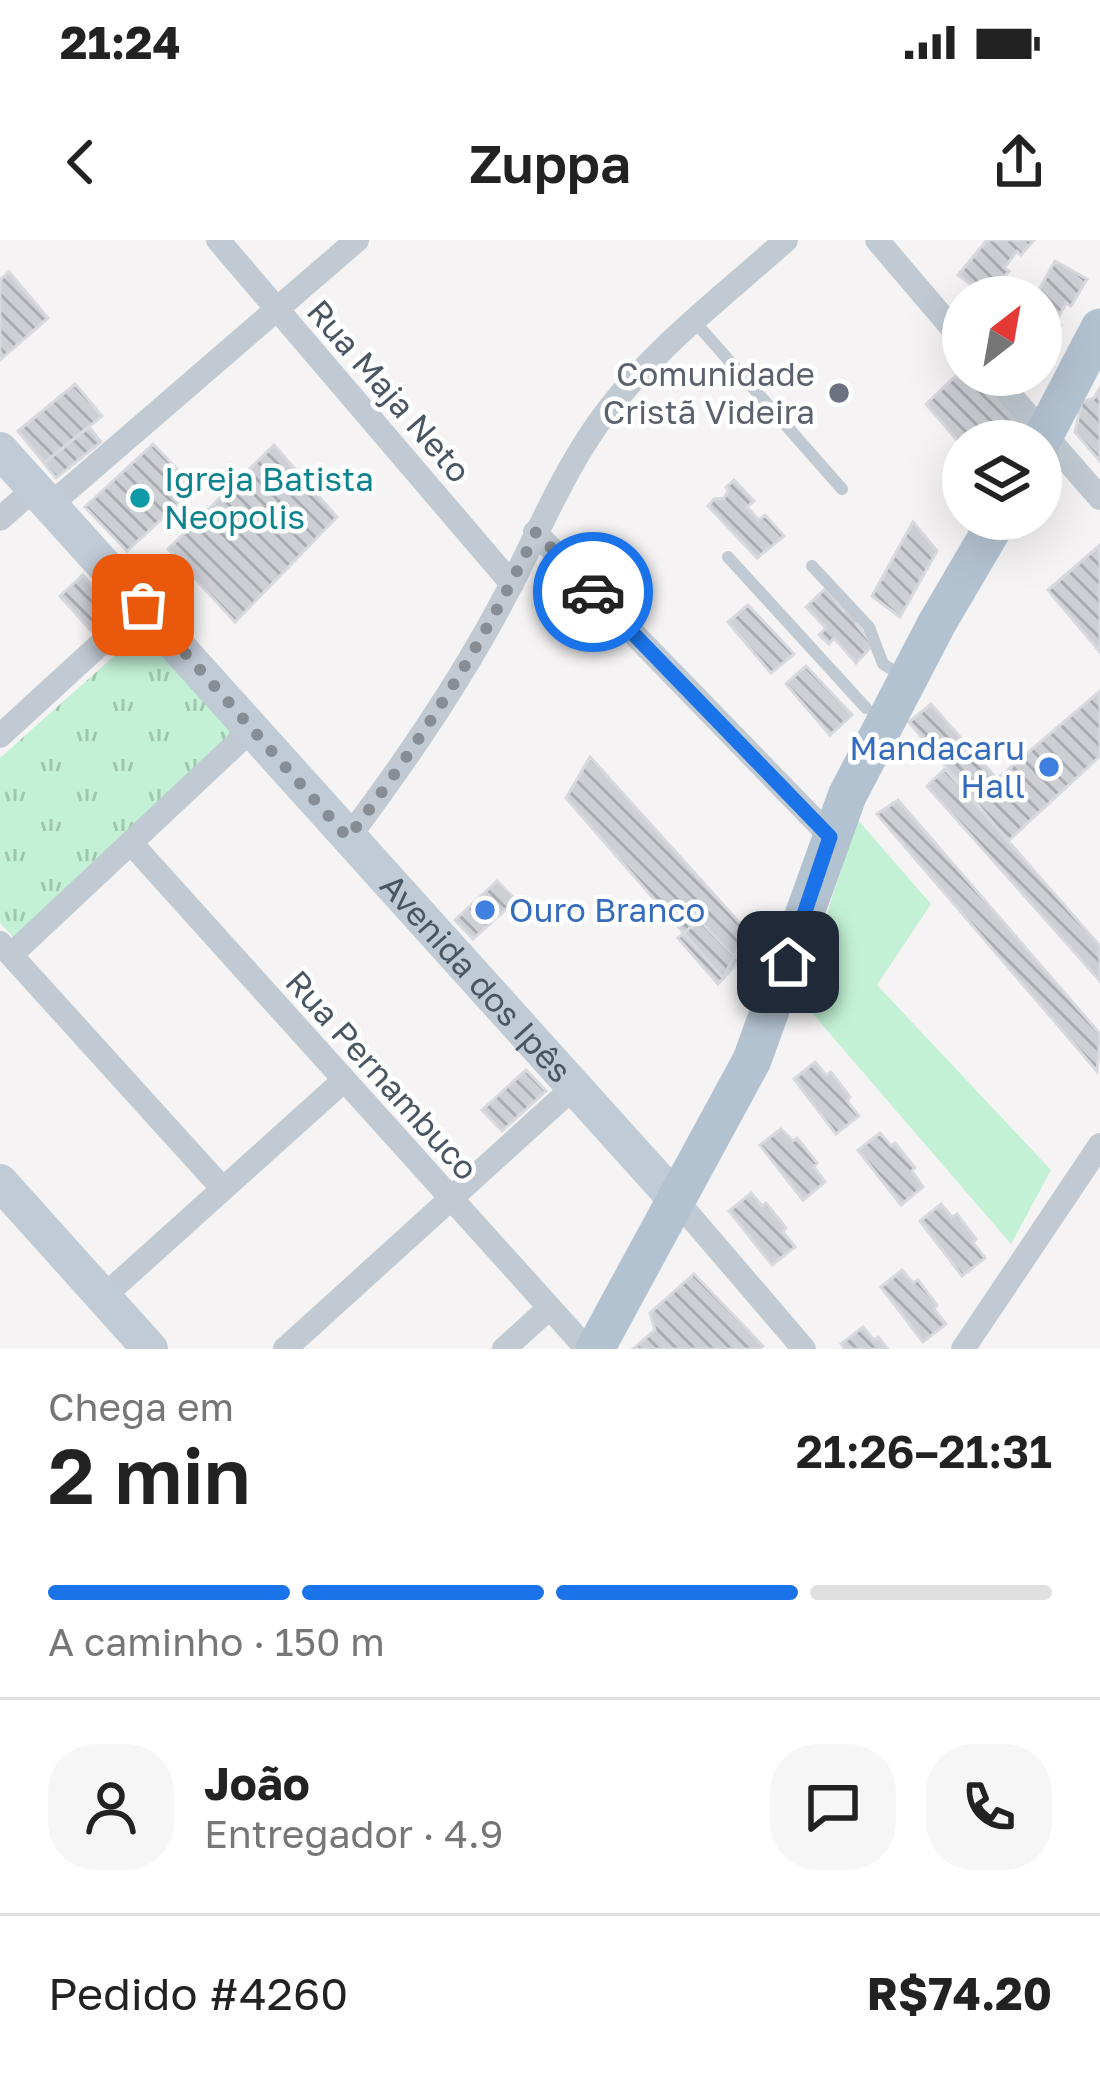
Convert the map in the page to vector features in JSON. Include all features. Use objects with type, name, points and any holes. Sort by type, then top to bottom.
[{"type":"main road","points":[[1052,420],[1100,328]]},
{"type":"main road","points":[[591,1349],[678,1202],[752,1060],[874,717],[908,679],[986,540]]},
{"type":"street","name":"Rua Maja Neto","points":[[218,240],[512,584]]},
{"type":"street","points":[[0,518],[43,496],[357,240]]},
{"type":"street","points":[[348,838],[454,688],[567,473],[608,410],[786,240]]},
{"type":"street","points":[[877,240],[942,316]]},
{"type":"street","points":[[1010,396],[1029,420]]},
{"type":"street","name":"Avenida dos Ipês","points":[[0,450],[575,1086],[796,1346]]},
{"type":"street","points":[[1062,457],[1100,498]]},
{"type":"street","points":[[536,532],[830,837]]},
{"type":"street","points":[[0,736],[143,605]]},
{"type":"street","points":[[223,1189],[6,949],[131,843],[253,729]]},
{"type":"street","name":"Rua Pernambuco","points":[[131,843],[449,1201],[591,1349]]},
{"type":"street","points":[[103,1297],[343,1082]]},
{"type":"street","points":[[285,1349],[575,1086]]},
{"type":"street","points":[[963,1349],[1100,1144]]},
{"type":"street","points":[[0,1182],[149,1349]]},
{"type":"street","points":[[504,1349],[548,1309]]},
{"type":"lane","points":[[695,322],[842,489]]},
{"type":"lane","points":[[728,557],[874,717]]},
{"type":"lane","points":[[812,566],[869,627],[883,664],[908,679]]},
{"type":"green space","points":[[141,632],[238,738],[14,938],[0,923],[0,758]]},
{"type":"green space","points":[[857,819],[931,904],[877,985],[1051,1170],[1011,1244],[800,999]]},
{"type":"building","points":[[987,240],[1034,240],[1021,255],[1017,251],[1004,268],[1009,271],[1004,276],[958,275]]},
{"type":"building","points":[[1055,261],[1087,279],[1071,306],[1066,303],[1062,311],[1062,276],[1047,276]]},
{"type":"building","points":[[9,272],[48,318],[0,360],[0,280]]},
{"type":"building","points":[[75,384],[102,416],[44,463],[18,431]]},
{"type":"building","points":[[1100,388],[1100,461],[1075,432],[1082,402],[1094,398]]},
{"type":"building","points":[[942,389],[942,396],[998,396],[1019,420],[942,423],[926,404]]},
{"type":"building","points":[[89,427],[101,442],[56,478],[44,463]]},
{"type":"building","name":"Igreja Batista Neopolis","points":[[153,444],[195,488],[127,551],[85,507]]},
{"type":"building","points":[[274,445],[337,517],[235,622],[168,549]]},
{"type":"building","points":[[734,480],[754,501],[747,507],[759,520],[765,515],[784,536],[757,558],[708,506],[724,498]]},
{"type":"building","points":[[913,522],[937,551],[900,617],[872,596]]},
{"type":"building","points":[[1100,545],[1100,652],[1048,590]]},
{"type":"building","points":[[83,575],[114,611],[91,631],[60,596]]},
{"type":"building","points":[[826,588],[844,611],[850,608],[873,645],[856,663],[834,638],[829,644],[819,635],[826,628],[806,607]]},
{"type":"building","points":[[748,605],[794,654],[771,673],[728,622]]},
{"type":"building","points":[[806,666],[852,715],[830,735],[786,684]]},
{"type":"building","name":"Mandacaru Hall","points":[[1100,691],[1100,756],[1008,841],[909,722],[931,704],[997,779]]},
{"type":"building","points":[[590,757],[747,931],[723,978],[566,798]]},
{"type":"building","points":[[945,769],[1100,946],[1100,981],[927,786]]},
{"type":"building","points":[[898,800],[1100,1034],[1097,1071],[877,814]]},
{"type":"building","name":"Ouro Branco","points":[[497,881],[516,900],[473,939],[455,920]]},
{"type":"building","points":[[699,920],[739,961],[718,984],[678,938]]},
{"type":"building","points":[[815,1062],[826,1075],[831,1072],[859,1116],[836,1134],[794,1079]]},
{"type":"building","points":[[526,1070],[546,1091],[502,1131],[482,1110]]},
{"type":"building","points":[[781,1129],[793,1141],[797,1138],[825,1182],[803,1200],[760,1145]]},
{"type":"building","points":[[880,1133],[915,1168],[912,1171],[923,1187],[901,1205],[858,1150]]},
{"type":"building","points":[[751,1193],[762,1206],[766,1203],[795,1247],[772,1265],[729,1211]]},
{"type":"building","points":[[941,1204],[952,1217],[957,1214],[985,1258],[962,1276],[920,1221]]},
{"type":"building","points":[[902,1270],[913,1283],[918,1280],[946,1324],[923,1342],[881,1287]]},
{"type":"building","points":[[694,1274],[763,1346],[760,1349],[633,1349],[655,1330],[650,1313]]},
{"type":"building","points":[[863,1327],[888,1349],[845,1349],[841,1344]]},
{"type":"way so far","points":[[143,605],[348,838],[454,688],[536,532],[593,592]]},
{"type":"place","name":"Comunidade Cristã Videira","points":[[839,393]]},
{"type":"place","name":"Igreja Batista Neopolis","points":[[140,498]]},
{"type":"place","name":"Mandacaru Hall","points":[[1049,767]]},
{"type":"place","name":"Ouro Branco","points":[[485,910]]},
{"type":"route","points":[[593,592],[830,837],[788,962]]}]
